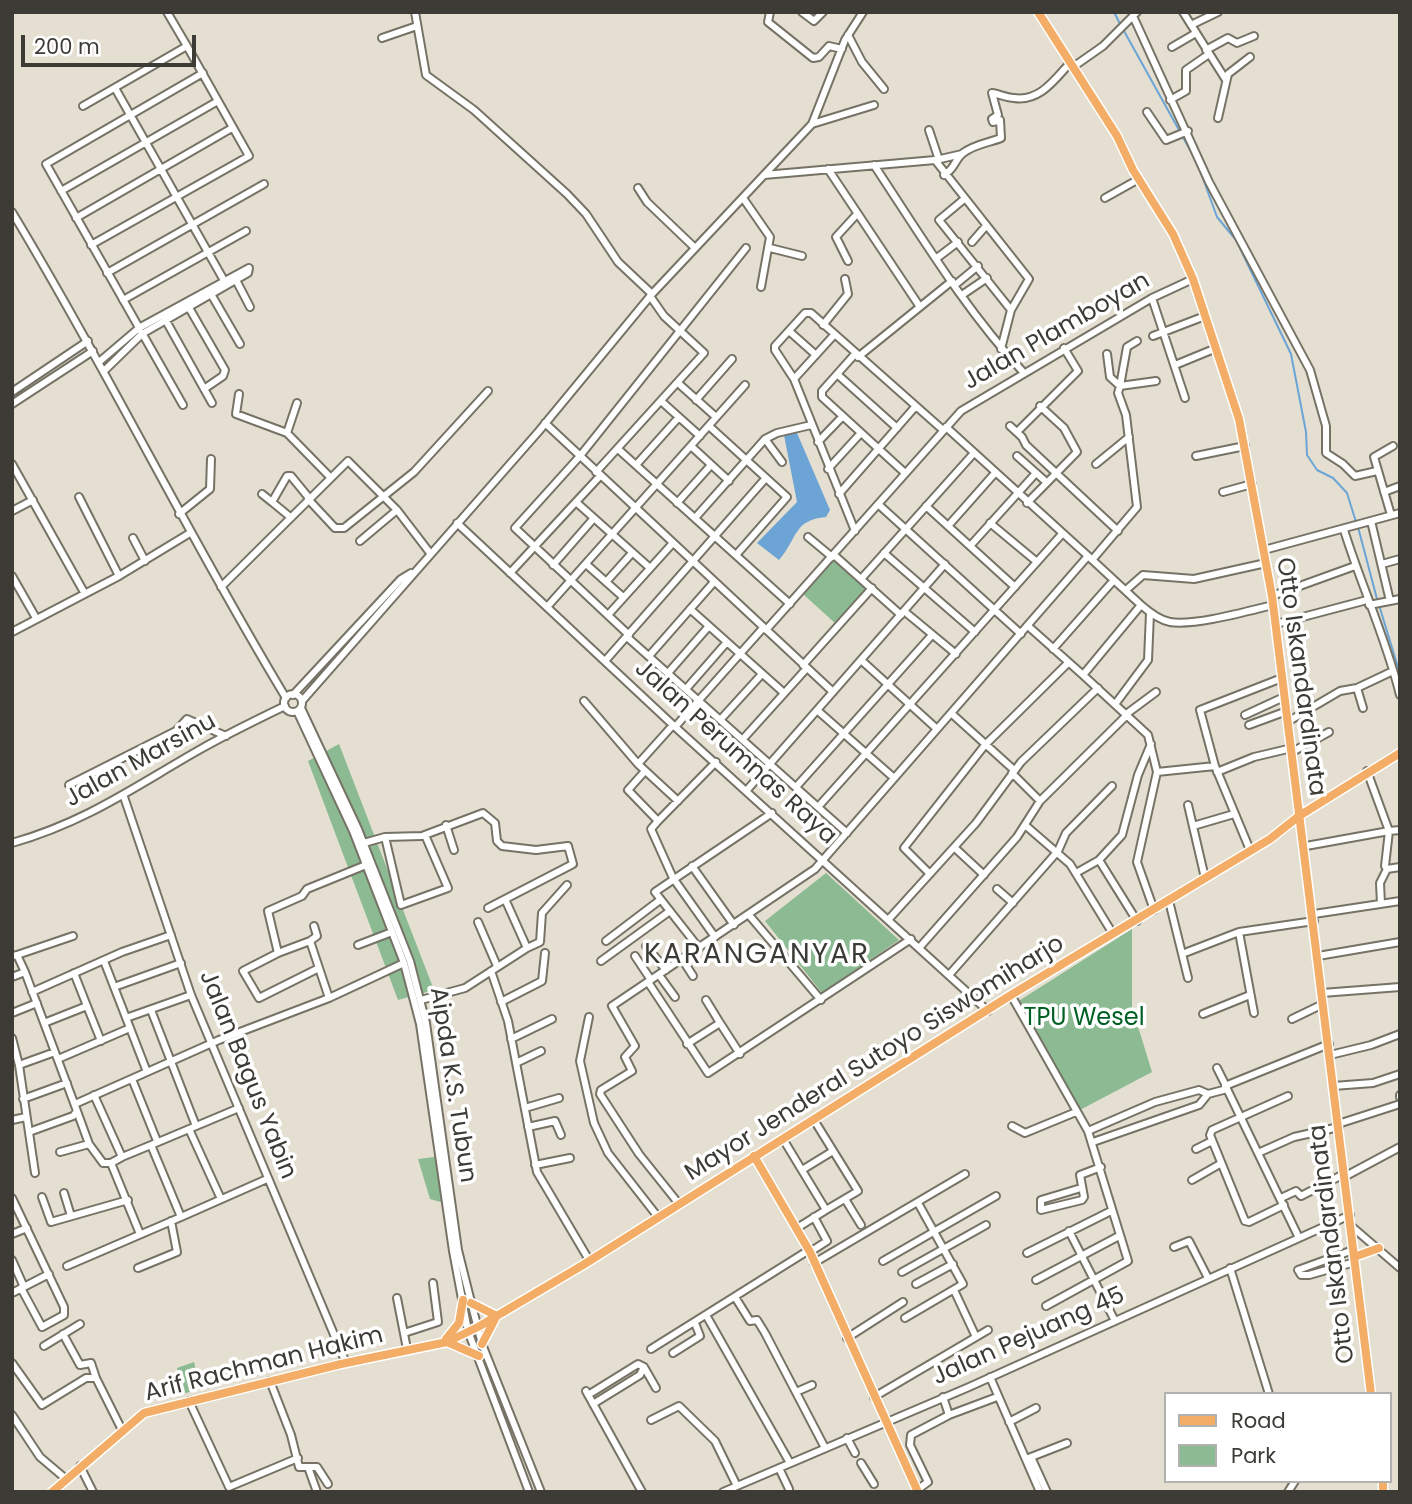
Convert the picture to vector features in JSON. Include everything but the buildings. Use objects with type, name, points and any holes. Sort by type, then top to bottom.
[{"type":"main road","name":"Otto Iskandardinata","points":[[1038,12],[1117,136],[1139,179],[1173,234],[1193,279],[1245,446],[1273,600],[1299,816],[1306,846],[1371,1392]]},
{"type":"main road","name":"Mayor Jenderal Sutoyo Siswomiharjo","points":[[467,1327],[497,1316],[589,1260],[1011,995],[1169,901],[1400,753]]},
{"type":"main road","points":[[754,1156],[810,1251],[918,1491]]},
{"type":"main road","points":[[1354,1257],[1379,1248]]},
{"type":"main road","points":[[479,1356],[444,1342],[459,1323],[467,1302],[497,1316],[482,1344]]},
{"type":"main road","name":"Arif Rachman Hakim","points":[[52,1492],[144,1413],[346,1363],[444,1342],[467,1327]]},
{"type":"street","points":[[91,245],[249,156],[203,73],[169,20],[167,12]]},
{"type":"street","points":[[415,12],[426,75],[482,117],[567,194],[586,214],[618,262],[704,354],[618,449],[576,502],[510,573]]},
{"type":"street","points":[[771,12],[768,22],[813,58],[819,57],[829,46],[842,49]]},
{"type":"street","points":[[802,12],[814,21],[823,12]]},
{"type":"street","points":[[300,707],[293,695],[401,579],[411,573],[430,553],[545,423],[651,295],[811,124],[848,35],[863,12]]},
{"type":"street","points":[[1183,12],[1226,80]]},
{"type":"street","points":[[1191,25],[1218,12]]},
{"type":"street","points":[[764,175],[937,160],[962,154],[980,143],[999,140],[1002,135],[1000,120],[993,122],[992,119],[998,115],[992,93],[1013,99],[1028,98],[1050,87],[1072,65],[1100,48],[1133,16],[1220,203],[1253,259],[1310,370],[1325,421],[1331,457],[1357,477],[1377,471]]},
{"type":"street","points":[[383,38],[417,26]]},
{"type":"street","points":[[1172,47],[1196,33]]},
{"type":"street","points":[[848,35],[862,62],[884,89]]},
{"type":"street","points":[[1170,100],[1186,91],[1187,69],[1208,52],[1228,38],[1237,43],[1254,36]]},
{"type":"street","points":[[83,106],[187,46]]},
{"type":"street","points":[[1218,118],[1226,80],[1233,67],[1250,57]]},
{"type":"street","points":[[183,405],[46,164],[203,73]]},
{"type":"street","points":[[115,88],[225,284]]},
{"type":"street","points":[[61,191],[218,101]]},
{"type":"street","points":[[811,124],[874,105]]},
{"type":"street","points":[[1147,112],[1166,140],[1172,140],[1186,132]]},
{"type":"street","points":[[76,218],[233,128]]},
{"type":"street","points":[[929,130],[944,175],[1029,279],[1011,310],[1001,349]]},
{"type":"street","points":[[944,175],[956,167],[962,154]]},
{"type":"street","points":[[874,165],[953,283],[1001,349],[1024,373]]},
{"type":"street","points":[[828,169],[920,307]]},
{"type":"street","points":[[1105,198],[1139,179]]},
{"type":"street","points":[[107,273],[264,184]]},
{"type":"street","points":[[638,187],[648,202],[694,247]]},
{"type":"street","points":[[743,198],[768,231],[769,248],[761,287]]},
{"type":"street","points":[[963,200],[939,219],[1011,310]]},
{"type":"street","points":[[12,212],[88,341],[179,514],[290,711],[300,707],[407,582],[411,573]]},
{"type":"street","points":[[848,261],[836,237],[857,214]]},
{"type":"street","points":[[972,242],[985,227]]},
{"type":"street","points":[[122,300],[246,230]]},
{"type":"street","points":[[937,258],[958,242]]},
{"type":"street","points":[[746,248],[580,456],[515,528],[649,656],[847,832]]},
{"type":"street","points":[[769,248],[802,256]]},
{"type":"street","points":[[905,473],[860,434],[821,394],[837,374],[857,356],[978,266]]},
{"type":"street","points":[[99,362],[140,331],[249,268],[248,273],[236,281],[225,284]]},
{"type":"street","points":[[962,295],[987,278]]},
{"type":"street","points":[[823,324],[848,294],[845,279]]},
{"type":"street","name":"Jalan Plamboyan","points":[[638,764],[790,604],[944,428],[968,406],[1152,298],[1193,279]]},
{"type":"street","points":[[236,281],[250,306]]},
{"type":"street","points":[[210,292],[240,344]]},
{"type":"street","points":[[1152,298],[1185,398]]},
{"type":"street","points":[[187,305],[225,372],[204,389]]},
{"type":"street","points":[[855,531],[794,379],[774,348],[807,312],[915,407],[974,453],[1150,613],[1169,622],[1182,622],[1273,600],[1355,566]]},
{"type":"street","points":[[1153,336],[1205,316]]},
{"type":"street","points":[[164,318],[212,403]]},
{"type":"street","points":[[104,370],[140,331]]},
{"type":"street","points":[[789,331],[816,355]]},
{"type":"street","points":[[794,379],[834,335]]},
{"type":"street","points":[[12,392],[88,341]]},
{"type":"street","points":[[679,1204],[639,1154],[600,1093],[632,1071],[625,1057],[635,1046],[612,1006],[815,869],[1028,626],[1118,531],[1137,507],[1129,437],[1118,393],[1128,346],[1137,341]]},
{"type":"street","points":[[1017,432],[1040,406],[1078,371],[1064,348]]},
{"type":"street","points":[[1175,365],[1214,349]]},
{"type":"street","points":[[12,404],[93,351]]},
{"type":"street","points":[[1107,354],[1110,377],[1120,386],[1156,381]]},
{"type":"street","points":[[696,400],[732,359]]},
{"type":"street","points":[[837,374],[897,428]]},
{"type":"street","points":[[678,383],[716,417]]},
{"type":"street","points":[[547,607],[745,385]]},
{"type":"street","points":[[272,502],[289,475],[339,530],[414,472],[488,391]]},
{"type":"street","points":[[239,394],[236,414],[287,433],[330,477]]},
{"type":"street","points":[[661,401],[700,436]]},
{"type":"street","points":[[287,433],[297,403]]},
{"type":"street","points":[[1027,503],[1077,449],[1064,428],[1040,406]]},
{"type":"street","points":[[839,494],[915,407]]},
{"type":"street","points":[[818,442],[842,416]]},
{"type":"street","points":[[636,466],[679,417]]},
{"type":"street","points":[[545,423],[833,692]]},
{"type":"street","points":[[695,518],[765,439],[777,433],[811,425]]},
{"type":"street","points":[[709,426],[787,498],[736,555]]},
{"type":"street","points":[[1010,426],[1026,445],[1118,531]]},
{"type":"street","points":[[828,469],[860,434]]},
{"type":"street","points":[[1097,464],[1129,437]]},
{"type":"street","points":[[765,439],[782,462]]},
{"type":"street","points":[[691,446],[729,481]]},
{"type":"street","points":[[1196,456],[1245,446]]},
{"type":"street","points":[[1391,514],[1374,455],[1393,446]]},
{"type":"street","points":[[618,449],[790,604]]},
{"type":"street","points":[[861,579],[974,453]]},
{"type":"street","points":[[1017,456],[1044,480]]},
{"type":"street","points":[[179,514],[210,489],[211,459]]},
{"type":"street","points":[[220,587],[289,516],[349,461],[397,510],[430,553]]},
{"type":"street","points":[[12,464],[85,594]]},
{"type":"street","points":[[677,503],[711,465]]},
{"type":"street","points":[[948,526],[995,473]]},
{"type":"street","points":[[971,545],[1036,473]]},
{"type":"street","points":[[606,661],[765,479]]},
{"type":"street","points":[[1223,492],[1252,484]]},
{"type":"street","points":[[1384,492],[1400,486]]},
{"type":"street","points":[[262,494],[289,516]]},
{"type":"street","points":[[79,497],[119,576]]},
{"type":"street","points":[[12,511],[33,500]]},
{"type":"street","points":[[576,502],[650,568]]},
{"type":"street","points":[[878,503],[1021,634]]},
{"type":"street","points":[[926,506],[1015,587]]},
{"type":"street","points":[[360,541],[397,510]]},
{"type":"street","points":[[1264,550],[1400,513]]},
{"type":"street","points":[[552,565],[594,518]]},
{"type":"street","points":[[1368,522],[1382,564],[1377,602],[1379,625],[1400,695]]},
{"type":"street","name":"Jalan Perumnas Raya","points":[[457,523],[674,726],[988,1010]]},
{"type":"street","points":[[990,523],[1037,562]]},
{"type":"street","points":[[1346,529],[1355,566],[1377,602]]},
{"type":"street","points":[[12,632],[119,576],[190,533]]},
{"type":"street","points":[[818,807],[1062,534]]},
{"type":"street","points":[[808,537],[956,654]]},
{"type":"street","points":[[133,538],[145,561]]},
{"type":"street","points":[[608,615],[672,544]]},
{"type":"street","points":[[606,582],[632,553]]},
{"type":"street","points":[[884,553],[975,632]]},
{"type":"street","points":[[1382,564],[1400,559]]},
{"type":"street","points":[[1126,590],[1143,575],[1195,579],[1266,563]]},
{"type":"street","points":[[586,564],[623,597]]},
{"type":"street","points":[[747,790],[945,564]]},
{"type":"street","points":[[12,576],[36,618]]},
{"type":"street","points":[[1053,649],[1114,580]]},
{"type":"street","points":[[649,656],[715,582]]},
{"type":"street","points":[[743,739],[872,588]]},
{"type":"street","points":[[1276,624],[1400,599]]},
{"type":"street","points":[[1083,675],[1141,605]]},
{"type":"street","points":[[690,609],[784,693]]},
{"type":"street","points":[[1116,703],[1148,660],[1150,613]]},
{"type":"street","points":[[668,673],[709,626]]},
{"type":"street","points":[[1028,626],[1147,733],[1157,772],[1137,862],[1154,910]]},
{"type":"street","points":[[796,787],[932,635]]},
{"type":"street","points":[[686,689],[727,642]]},
{"type":"street","points":[[861,660],[937,729]]},
{"type":"street","points":[[930,874],[904,848],[985,745],[1068,663]]},
{"type":"street","points":[[1289,722],[1340,691],[1357,688],[1393,671]]},
{"type":"street","points":[[721,719],[762,674]]},
{"type":"street","points":[[1250,850],[1216,769],[1203,725],[1201,708],[1282,678]]},
{"type":"street","points":[[888,919],[955,848],[1013,772],[1098,688]]},
{"type":"street","points":[[1357,688],[1363,708]]},
{"type":"street","points":[[919,948],[984,875],[1025,825],[1040,801],[1126,716],[1156,692]]},
{"type":"street","name":"Jalan Marsinu","points":[[12,843],[56,829],[124,797],[293,695]]},
{"type":"street","points":[[1245,715],[1284,697]]},
{"type":"street","points":[[584,701],[638,764],[678,801]]},
{"type":"street","name":"Aipda K.S. Tubun","points":[[300,707],[364,843],[421,1000],[467,1302],[467,1327],[529,1492]]},
{"type":"street","name":"Aipda K.S. Tubun","points":[[300,707],[404,963],[420,1024],[453,1251],[482,1344],[541,1492]]},
{"type":"street","points":[[817,710],[894,778]]},
{"type":"street","points":[[1250,725],[1287,711]]},
{"type":"street","points":[[951,713],[1040,801]]},
{"type":"street","points":[[69,785],[176,731],[187,719],[226,736]]},
{"type":"street","points":[[1157,772],[1216,769],[1254,757],[1292,750],[1329,732]]},
{"type":"street","points":[[1074,869],[1099,860],[1123,833],[1138,775],[1151,744]]},
{"type":"street","points":[[715,937],[673,878],[651,829],[716,762]]},
{"type":"street","points":[[645,771],[628,790],[658,821]]},
{"type":"street","points":[[1367,772],[1389,831],[1385,864],[1388,869]]},
{"type":"street","points":[[949,975],[1058,851],[1066,833],[1112,786]]},
{"type":"street","name":"Jalan Bagus Yabin","points":[[124,797],[191,995],[346,1363]]},
{"type":"street","points":[[1188,805],[1205,878]]},
{"type":"street","points":[[364,843],[386,836],[425,835],[483,813],[495,823],[497,841],[502,846],[536,850],[568,846],[573,864],[488,908]]},
{"type":"street","points":[[699,948],[654,893],[772,813]]},
{"type":"street","points":[[1193,826],[1234,814]]},
{"type":"street","points":[[446,825],[454,850]]},
{"type":"street","points":[[1025,825],[1058,851],[1074,869],[1113,934]]},
{"type":"street","points":[[1306,846],[1400,830]]},
{"type":"street","points":[[386,836],[401,905],[447,888],[425,835]]},
{"type":"street","points":[[955,848],[984,875]]},
{"type":"street","points":[[1099,860],[1136,921]]},
{"type":"street","points":[[278,953],[268,911],[302,896],[307,889],[366,865]]},
{"type":"street","points":[[692,866],[734,925]]},
{"type":"street","points":[[1388,869],[1400,867]]},
{"type":"street","points":[[1381,904],[1380,883],[1388,869]]},
{"type":"street","points":[[421,1000],[456,992],[540,942],[542,913],[567,884]]},
{"type":"street","points":[[997,889],[1013,903]]},
{"type":"street","points":[[505,899],[527,948]]},
{"type":"street","points":[[606,941],[660,900]]},
{"type":"street","points":[[1169,901],[1188,978]]},
{"type":"street","points":[[1182,954],[1239,932],[1400,901]]},
{"type":"street","points":[[601,961],[670,911]]},
{"type":"street","points":[[749,915],[821,1000]]},
{"type":"street","points":[[478,922],[494,969],[511,1039],[535,1165],[543,1185],[589,1260]]},
{"type":"street","points":[[314,926],[317,936],[310,941],[244,970],[257,998],[319,968]]},
{"type":"street","points":[[358,945],[392,932]]},
{"type":"street","points":[[1239,932],[1254,1013]]},
{"type":"street","points":[[32,992],[122,952],[171,935]]},
{"type":"street","points":[[73,936],[15,956],[37,1003],[89,1144],[103,1163],[111,1163],[239,1108]]},
{"type":"street","points":[[635,956],[706,1073],[740,1054],[911,939]]},
{"type":"street","points":[[310,941],[329,998]]},
{"type":"street","points":[[1318,956],[1400,942]]},
{"type":"street","points":[[646,946],[666,970]]},
{"type":"street","points":[[501,1002],[542,981],[545,953]]},
{"type":"street","points":[[682,960],[693,976]]},
{"type":"street","points":[[104,961],[147,1072]]},
{"type":"street","points":[[114,987],[181,963]]},
{"type":"street","points":[[29,1132],[73,1116],[76,1107],[94,1095],[211,1044],[329,998],[404,963]]},
{"type":"street","points":[[12,976],[24,972]]},
{"type":"street","points":[[74,973],[101,1041]]},
{"type":"street","points":[[659,975],[675,998]]},
{"type":"street","points":[[1322,993],[1400,987]]},
{"type":"street","points":[[126,1018],[191,995]]},
{"type":"street","points":[[1011,995],[1093,1142],[1111,1211],[1128,1261],[1046,1306]]},
{"type":"street","points":[[1203,1014],[1250,995]]},
{"type":"street","points":[[706,1000],[740,1054]]},
{"type":"street","points":[[12,1013],[37,1003]]},
{"type":"street","points":[[1292,1019],[1324,1004]]},
{"type":"street","points":[[44,1023],[88,1006]]},
{"type":"street","points":[[151,1010],[192,1128],[221,1199]]},
{"type":"street","points":[[589,1017],[580,1061],[594,1123],[608,1153],[658,1217]]},
{"type":"street","points":[[511,1039],[552,1019]]},
{"type":"street","points":[[687,1044],[720,1023]]},
{"type":"street","points":[[19,1065],[101,1041],[130,1028]]},
{"type":"street","points":[[1330,1055],[1371,1045],[1400,1034]]},
{"type":"street","points":[[12,1038],[19,1065],[35,1173]]},
{"type":"street","points":[[1093,1142],[1199,1105],[1208,1094],[1329,1044]]},
{"type":"street","points":[[516,1063],[541,1051]]},
{"type":"street","points":[[1217,1068],[1299,1238]]},
{"type":"street","points":[[1333,1086],[1373,1083],[1400,1074]]},
{"type":"street","points":[[132,1079],[181,1217]]},
{"type":"street","points":[[23,1099],[67,1083]]},
{"type":"street","points":[[1088,1131],[1155,1102],[1199,1090],[1208,1094]]},
{"type":"street","points":[[94,1095],[122,1157]]},
{"type":"street","points":[[1289,1096],[1212,1130],[1212,1141],[1220,1164],[1247,1222],[1296,1191],[1301,1196],[1400,1147]]},
{"type":"street","points":[[525,1108],[559,1098]]},
{"type":"street","points":[[1258,1153],[1294,1137],[1400,1104]]},
{"type":"street","points":[[1012,1126],[1025,1133],[1076,1112]]},
{"type":"street","points":[[12,1120],[26,1117]]},
{"type":"street","points":[[797,1228],[858,1191],[814,1120]]},
{"type":"street","points":[[527,1127],[555,1121],[561,1136]]},
{"type":"street","points":[[783,1139],[826,1210]]},
{"type":"street","points":[[1196,1149],[1212,1141]]},
{"type":"street","points":[[60,1152],[89,1144]]},
{"type":"street","points":[[802,1170],[833,1151]]},
{"type":"street","points":[[535,1165],[570,1158]]},
{"type":"street","points":[[111,1163],[140,1234]]},
{"type":"street","points":[[1192,1180],[1220,1164]]},
{"type":"street","points":[[1081,1188],[1041,1200],[1041,1210],[1082,1200],[1081,1188],[1079,1179],[1082,1172],[1101,1167]]},
{"type":"street","points":[[814,1263],[965,1174]]},
{"type":"street","points":[[66,1266],[267,1179]]},
{"type":"street","points":[[64,1193],[71,1216]]},
{"type":"street","points":[[883,1261],[996,1196]]},
{"type":"street","points":[[42,1197],[50,1222],[128,1200]]},
{"type":"street","points":[[12,1198],[65,1311],[60,1319],[42,1326],[38,1324],[12,1260]]},
{"type":"street","points":[[845,1199],[861,1225]]},
{"type":"street","points":[[905,1318],[963,1282],[918,1203]]},
{"type":"street","points":[[1027,1253],[1111,1211]]},
{"type":"street","name":"Jalan Pejuang 45","points":[[723,1492],[990,1377],[1350,1215]]},
{"type":"street","points":[[651,1349],[827,1240],[814,1217]]},
{"type":"street","points":[[138,1268],[177,1252],[171,1221]]},
{"type":"street","points":[[902,1272],[986,1225]]},
{"type":"street","points":[[1350,1225],[1400,1268]]},
{"type":"street","points":[[12,1234],[27,1228]]},
{"type":"street","points":[[1069,1231],[1115,1321]]},
{"type":"street","points":[[1035,1280],[1119,1236]]},
{"type":"street","points":[[1174,1247],[1189,1241],[1208,1278]]},
{"type":"street","points":[[1354,1257],[1309,1275],[1301,1275],[1298,1270],[1354,1257]]},
{"type":"street","points":[[916,1284],[953,1264]]},
{"type":"street","points":[[1230,1268],[1268,1392]]},
{"type":"street","points":[[12,1293],[49,1274]]},
{"type":"street","points":[[404,1333],[438,1322],[433,1283]]},
{"type":"street","points":[[954,1290],[976,1337]]},
{"type":"street","points":[[735,1297],[750,1321],[757,1320],[765,1333],[825,1448]]},
{"type":"street","points":[[397,1298],[407,1349]]},
{"type":"street","points":[[847,1338],[903,1302]]},
{"type":"street","points":[[706,1315],[790,1463]]},
{"type":"street","points":[[673,1353],[700,1336],[695,1323]]},
{"type":"street","points":[[44,1346],[80,1324]]},
{"type":"street","points":[[874,1397],[988,1330]]},
{"type":"street","points":[[63,1335],[79,1365],[91,1363],[122,1430]]},
{"type":"street","points":[[12,1363],[42,1405],[86,1378],[96,1378]]},
{"type":"street","points":[[642,1492],[587,1393],[636,1365],[644,1367],[656,1388]]},
{"type":"street","points":[[593,1404],[640,1375],[644,1367]]},
{"type":"street","points":[[990,1377],[1009,1422],[1047,1492]]},
{"type":"street","points":[[270,1381],[300,1469],[319,1468],[328,1484]]},
{"type":"street","points":[[796,1392],[812,1385]]},
{"type":"street","points":[[943,1397],[949,1415]]},
{"type":"street","points":[[918,1491],[928,1482],[910,1438],[949,1415],[997,1397]]},
{"type":"street","points":[[189,1401],[230,1490],[298,1458]]},
{"type":"street","points":[[651,1420],[679,1406],[715,1441],[738,1486]]},
{"type":"street","points":[[1009,1422],[1036,1408]]},
{"type":"street","points":[[12,1415],[40,1457],[66,1479]]},
{"type":"street","points":[[847,1438],[855,1453]]},
{"type":"street","points":[[1029,1458],[1068,1443]]},
{"type":"street","points":[[1029,1458],[1040,1492]]},
{"type":"street","points":[[861,1463],[874,1484]]},
{"type":"street","points":[[80,1466],[93,1492]]},
{"type":"street","points":[[308,1467],[317,1492]]},
{"type":"street","points":[[779,1468],[789,1489]]},
{"type":"green space","points":[[835,557],[869,588],[836,624],[803,594]]},
{"type":"green space","points":[[339,744],[434,990],[398,1000],[308,761]]},
{"type":"green space","points":[[826,873],[899,940],[822,993],[765,921]]},
{"type":"green space","name":"TPU Wesel","points":[[1132,929],[1132,1007],[1152,1072],[1078,1111],[1017,1002]]},
{"type":"green space","points":[[442,1156],[448,1204],[430,1199],[418,1159]]},
{"type":"green space","points":[[194,1362],[201,1389],[182,1394],[177,1368]]},
{"type":"water","points":[[797,433],[830,510],[826,517],[802,526],[779,560],[757,543],[797,502],[784,435]]},
{"type":"waterway","points":[[1114,12],[1121,26]]},
{"type":"waterway","points":[[1124,31],[1194,157]]},
{"type":"waterway","points":[[1197,162],[1217,217],[1236,240],[1291,354],[1306,432],[1307,455],[1317,470],[1333,478],[1347,493],[1356,522]]},
{"type":"waterway","points":[[1358,527],[1377,599]]},
{"type":"waterway","points":[[1379,605],[1400,674]]},
{"type":"district","name":"KARANGANYAR","points":[[757,956]]}]
